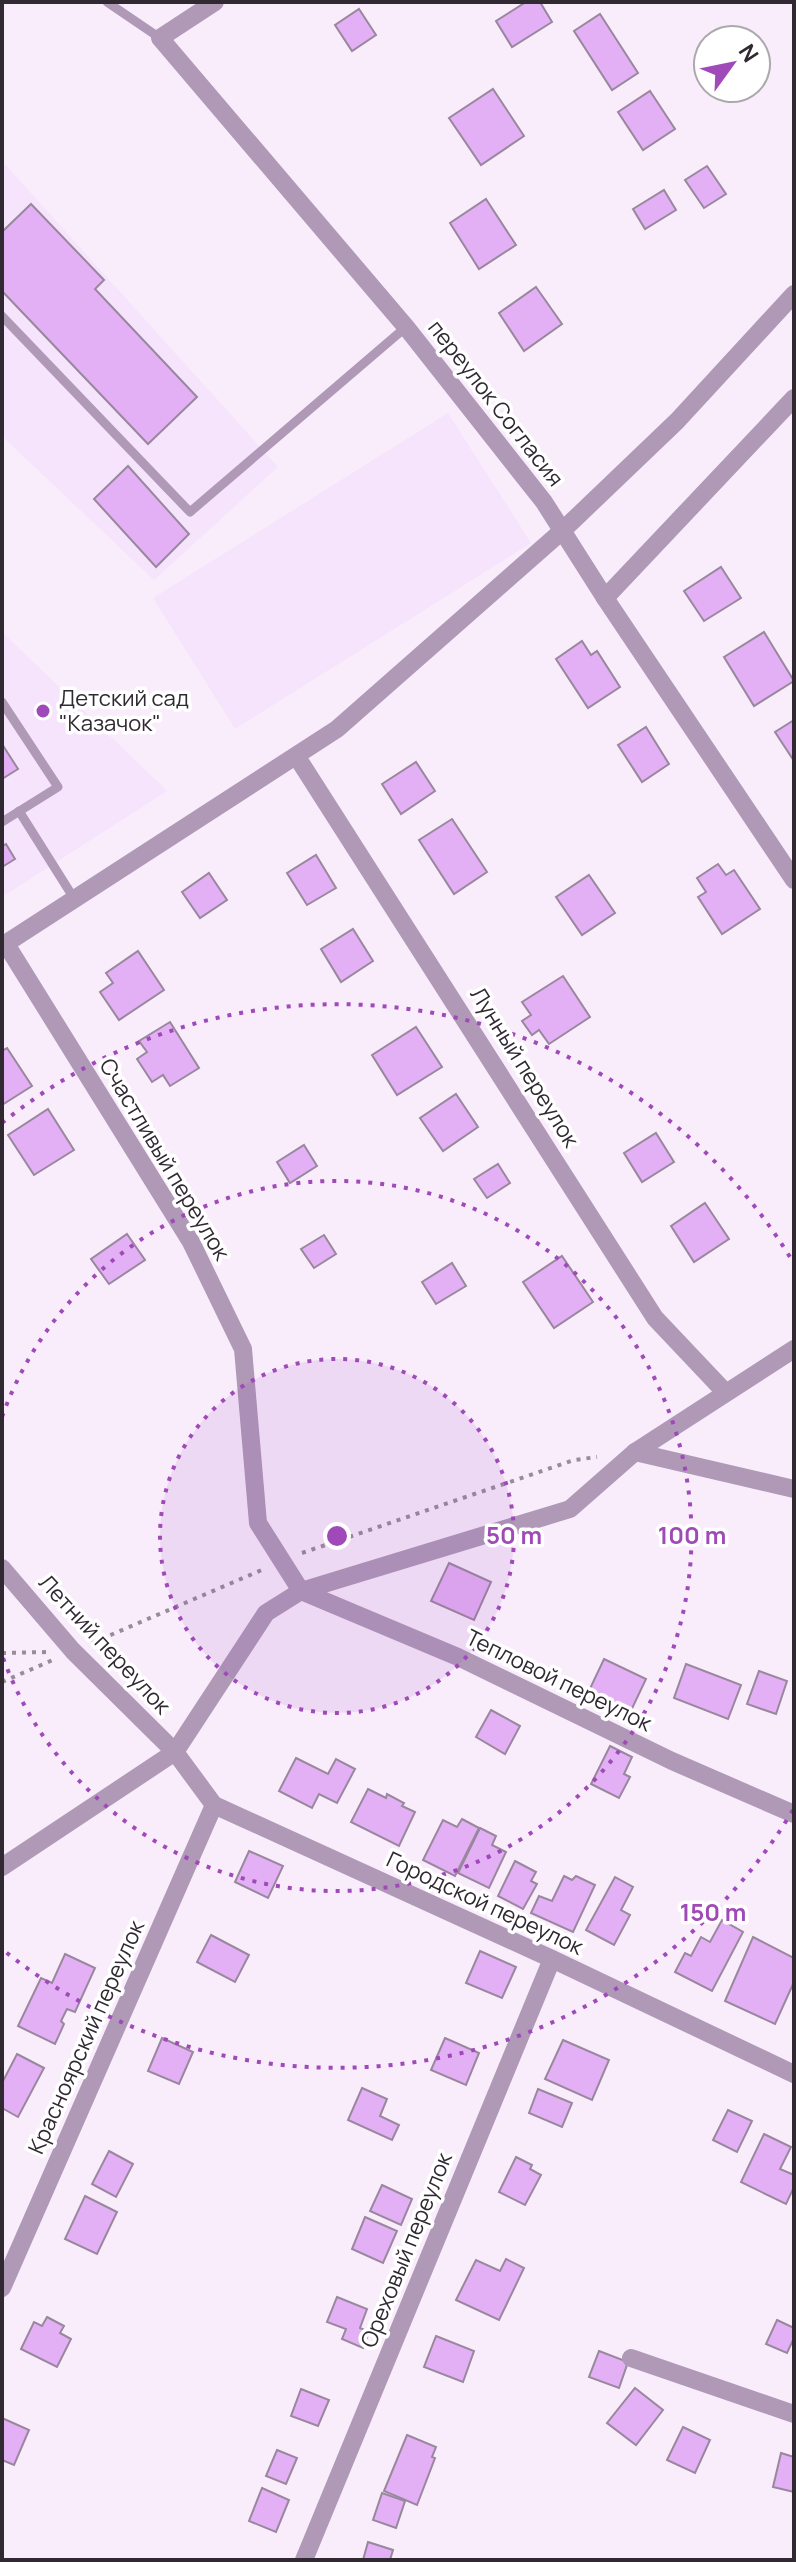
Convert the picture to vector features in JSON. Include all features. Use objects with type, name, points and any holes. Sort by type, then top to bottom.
[{"type":"street","points":[[160,38],[215,2]]},
{"type":"street","name":"переулок Согласия","points":[[160,38],[406,327],[544,502],[794,880]]},
{"type":"street","points":[[4,945],[337,729],[562,531],[677,421],[794,294]]},
{"type":"street","points":[[605,598],[794,398]]},
{"type":"street","name":"Лунный переулок","points":[[297,757],[655,1318],[725,1392]]},
{"type":"street","name":"Счастливый переулок","points":[[4,945],[191,1242],[243,1349],[258,1523],[301,1591]]},
{"type":"street","points":[[2,1867],[175,1752],[266,1613],[301,1591],[570,1509],[635,1452],[794,1349]]},
{"type":"street","points":[[635,1452],[794,1489]]},
{"type":"street","name":"Летний переулок","points":[[2,1568],[73,1651],[175,1752]]},
{"type":"street","name":"Тепловой переулок","points":[[301,1591],[458,1657],[672,1761],[794,1814]]},
{"type":"street","name":"Городской переулок","points":[[175,1752],[214,1805],[552,1959],[794,2074]]},
{"type":"street","name":"Красноярский переулок","points":[[2,2288],[214,1805]]},
{"type":"street","name":"Ореховый переулок","points":[[304,2560],[552,1959]]},
{"type":"street","points":[[631,2358],[794,2414]]},
{"type":"lane","points":[[107,2],[160,38]]},
{"type":"lane","points":[[2,316],[190,512],[406,327]]},
{"type":"lane","points":[[2,702],[58,787],[2,822]]},
{"type":"lane","points":[[19,811],[75,900]]},
{"type":"path","points":[[2,1682],[315,1547],[574,1460],[635,1452]]},
{"type":"path","points":[[2,1653],[73,1651]]},
{"type":"shaded area","points":[[2,161],[278,467],[154,580],[2,436]]},
{"type":"shaded area","points":[[448,413],[531,543],[235,729],[153,598]]},
{"type":"shaded area","name":"Детский сад \"Казачок\"","points":[[2,632],[167,791],[2,897]]},
{"type":"building","points":[[526,2],[540,2],[552,22],[512,47],[496,21]]},
{"type":"building","points":[[359,9],[376,35],[352,51],[335,25]]},
{"type":"building","points":[[600,14],[638,73],[612,90],[574,31]]},
{"type":"building","points":[[493,89],[524,136],[481,165],[449,118]]},
{"type":"building","points":[[650,91],[675,129],[643,150],[618,112]]},
{"type":"building","points":[[707,166],[726,194],[704,208],[685,180]]},
{"type":"building","points":[[664,190],[676,210],[645,229],[633,209]]},
{"type":"building","points":[[486,199],[516,245],[479,269],[450,223]]},
{"type":"building","points":[[31,204],[104,280],[95,289],[197,397],[148,444],[2,291],[2,232]]},
{"type":"building","points":[[536,287],[562,324],[524,351],[499,313]]},
{"type":"building","points":[[128,466],[189,534],[156,567],[94,499]]},
{"type":"building","points":[[721,567],[741,598],[704,621],[684,591]]},
{"type":"building","points":[[764,632],[794,681],[754,706],[724,657]]},
{"type":"building","points":[[582,641],[591,655],[597,651],[620,687],[588,708],[556,659]]},
{"type":"building","points":[[794,720],[794,761],[775,732]]},
{"type":"building","points":[[646,727],[669,764],[642,782],[618,745]]},
{"type":"building","points":[[2,744],[18,769],[2,779]]},
{"type":"building","points":[[416,762],[435,791],[401,814],[382,784]]},
{"type":"building","points":[[452,819],[487,872],[454,894],[419,840]]},
{"type":"building","points":[[6,844],[15,859],[2,867],[2,846]]},
{"type":"building","points":[[316,855],[336,888],[307,905],[287,873]]},
{"type":"building","points":[[718,864],[726,875],[734,870],[760,909],[722,934],[698,897],[706,892],[697,878]]},
{"type":"building","points":[[209,873],[227,900],[200,918],[182,892]]},
{"type":"building","points":[[589,875],[615,913],[582,935],[556,897]]},
{"type":"building","points":[[353,929],[373,961],[341,982],[321,949]]},
{"type":"building","points":[[138,951],[164,990],[119,1020],[100,992],[113,983],[106,973]]},
{"type":"building","points":[[563,976],[590,1017],[549,1044],[539,1030],[532,1035],[522,1021],[531,1015],[522,1002]]},
{"type":"building","points":[[170,1022],[199,1068],[170,1086],[163,1075],[152,1082],[137,1059],[147,1052],[139,1041]]},
{"type":"building","points":[[416,1027],[442,1067],[397,1095],[372,1055]]},
{"type":"building","points":[[7,1048],[32,1086],[2,1105],[2,1051]]},
{"type":"building","points":[[456,1094],[478,1127],[443,1151],[420,1118]]},
{"type":"building","points":[[48,1109],[74,1150],[34,1175],[8,1135]]},
{"type":"building","points":[[656,1133],[674,1162],[642,1182],[624,1153]]},
{"type":"building","points":[[304,1145],[317,1166],[290,1183],[277,1162]]},
{"type":"building","points":[[498,1164],[510,1183],[487,1198],[474,1179]]},
{"type":"building","points":[[705,1203],[729,1239],[694,1262],[671,1226]]},
{"type":"building","points":[[127,1234],[145,1260],[109,1284],[91,1259]]},
{"type":"building","points":[[324,1235],[336,1254],[314,1268],[301,1249]]},
{"type":"building","points":[[562,1256],[593,1302],[554,1328],[523,1282]]},
{"type":"building","points":[[452,1263],[466,1286],[436,1304],[422,1282]]},
{"type":"building","points":[[449,1563],[491,1582],[474,1620],[431,1601]]},
{"type":"building","points":[[604,1659],[646,1679],[628,1717],[586,1697]]},
{"type":"building","points":[[686,1664],[741,1685],[728,1719],[674,1698]]},
{"type":"building","points":[[759,1671],[787,1681],[776,1714],[747,1704]]},
{"type":"building","points":[[491,1710],[520,1726],[505,1754],[476,1737]]},
{"type":"building","points":[[610,1746],[632,1757],[624,1774],[630,1777],[619,1798],[591,1784]]},
{"type":"building","points":[[296,1758],[328,1774],[336,1759],[355,1769],[337,1803],[319,1794],[312,1808],[279,1791]]},
{"type":"building","points":[[368,1789],[386,1798],[387,1794],[415,1812],[399,1846],[351,1822]]},
{"type":"building","points":[[462,1819],[479,1828],[455,1876],[423,1860],[443,1820],[457,1827]]},
{"type":"building","points":[[480,1828],[496,1836],[492,1845],[506,1852],[489,1888],[458,1873]]},
{"type":"building","points":[[249,1851],[283,1866],[268,1898],[235,1882]]},
{"type":"building","points":[[515,1861],[536,1872],[531,1881],[537,1884],[523,1909],[498,1896]]},
{"type":"building","points":[[564,1876],[572,1880],[576,1876],[595,1885],[573,1932],[531,1913],[539,1896],[552,1901]]},
{"type":"building","points":[[615,1877],[633,1887],[621,1910],[630,1915],[614,1945],[586,1930]]},
{"type":"building","points":[[722,1920],[743,1932],[712,1991],[675,1972],[685,1953],[691,1956],[701,1937],[710,1942]]},
{"type":"building","points":[[211,1935],[249,1955],[235,1982],[197,1962]]},
{"type":"building","points":[[753,1937],[794,1958],[794,1982],[775,2024],[725,2001]]},
{"type":"building","points":[[480,1951],[516,1967],[502,1998],[466,1983]]},
{"type":"building","points":[[65,1954],[95,1968],[75,2012],[67,2009],[55,2044],[18,2026],[41,1978],[52,1983]]},
{"type":"building","points":[[162,2038],[193,2052],[179,2084],[148,2071]]},
{"type":"building","points":[[445,2038],[479,2053],[466,2085],[431,2070]]},
{"type":"building","points":[[563,2040],[609,2060],[592,2100],[545,2079]]},
{"type":"building","points":[[17,2054],[44,2068],[18,2117],[2,2108],[2,2083]]},
{"type":"building","points":[[362,2088],[387,2099],[380,2116],[399,2125],[392,2140],[348,2120]]},
{"type":"building","points":[[538,2089],[572,2103],[562,2127],[529,2113]]},
{"type":"building","points":[[728,2110],[752,2121],[737,2152],[713,2140]]},
{"type":"building","points":[[764,2134],[791,2147],[780,2169],[794,2175],[794,2187],[786,2204],[741,2182]]},
{"type":"building","points":[[109,2151],[133,2164],[116,2197],[92,2184]]},
{"type":"building","points":[[516,2157],[532,2165],[530,2169],[541,2175],[525,2205],[499,2192]]},
{"type":"building","points":[[382,2185],[412,2199],[401,2225],[370,2211]]},
{"type":"building","points":[[85,2196],[117,2212],[97,2254],[65,2239]]},
{"type":"building","points":[[365,2217],[397,2231],[383,2263],[352,2249]]},
{"type":"building","points":[[506,2259],[524,2268],[499,2320],[456,2300],[476,2260],[500,2271]]},
{"type":"building","points":[[337,2297],[367,2309],[360,2328],[369,2332],[363,2348],[342,2339],[346,2329],[327,2322]]},
{"type":"building","points":[[47,2317],[64,2326],[60,2333],[71,2339],[57,2367],[21,2349],[34,2322],[42,2326]]},
{"type":"building","points":[[777,2320],[794,2328],[794,2338],[787,2353],[766,2344]]},
{"type":"building","points":[[436,2336],[474,2351],[463,2382],[424,2367]]},
{"type":"building","points":[[599,2351],[628,2362],[619,2388],[589,2377]]},
{"type":"building","points":[[635,2388],[663,2410],[636,2445],[607,2423]]},
{"type":"building","points":[[301,2389],[329,2400],[318,2426],[291,2416]]},
{"type":"building","points":[[2,2418],[29,2430],[14,2465],[2,2460]]},
{"type":"building","points":[[683,2427],[710,2440],[695,2473],[667,2460]]},
{"type":"building","points":[[407,2435],[436,2447],[432,2457],[435,2458],[417,2505],[384,2491]]},
{"type":"building","points":[[277,2450],[297,2458],[286,2484],[266,2476]]},
{"type":"building","points":[[781,2453],[794,2457],[794,2492],[773,2487]]},
{"type":"building","points":[[262,2488],[289,2500],[276,2532],[249,2521]]},
{"type":"building","points":[[382,2493],[405,2501],[396,2528],[373,2520]]},
{"type":"building","points":[[368,2542],[393,2550],[390,2560],[363,2560]]},
{"type":"place","name":"Детский сад \"Казачок\"","points":[[43,711]]}]
